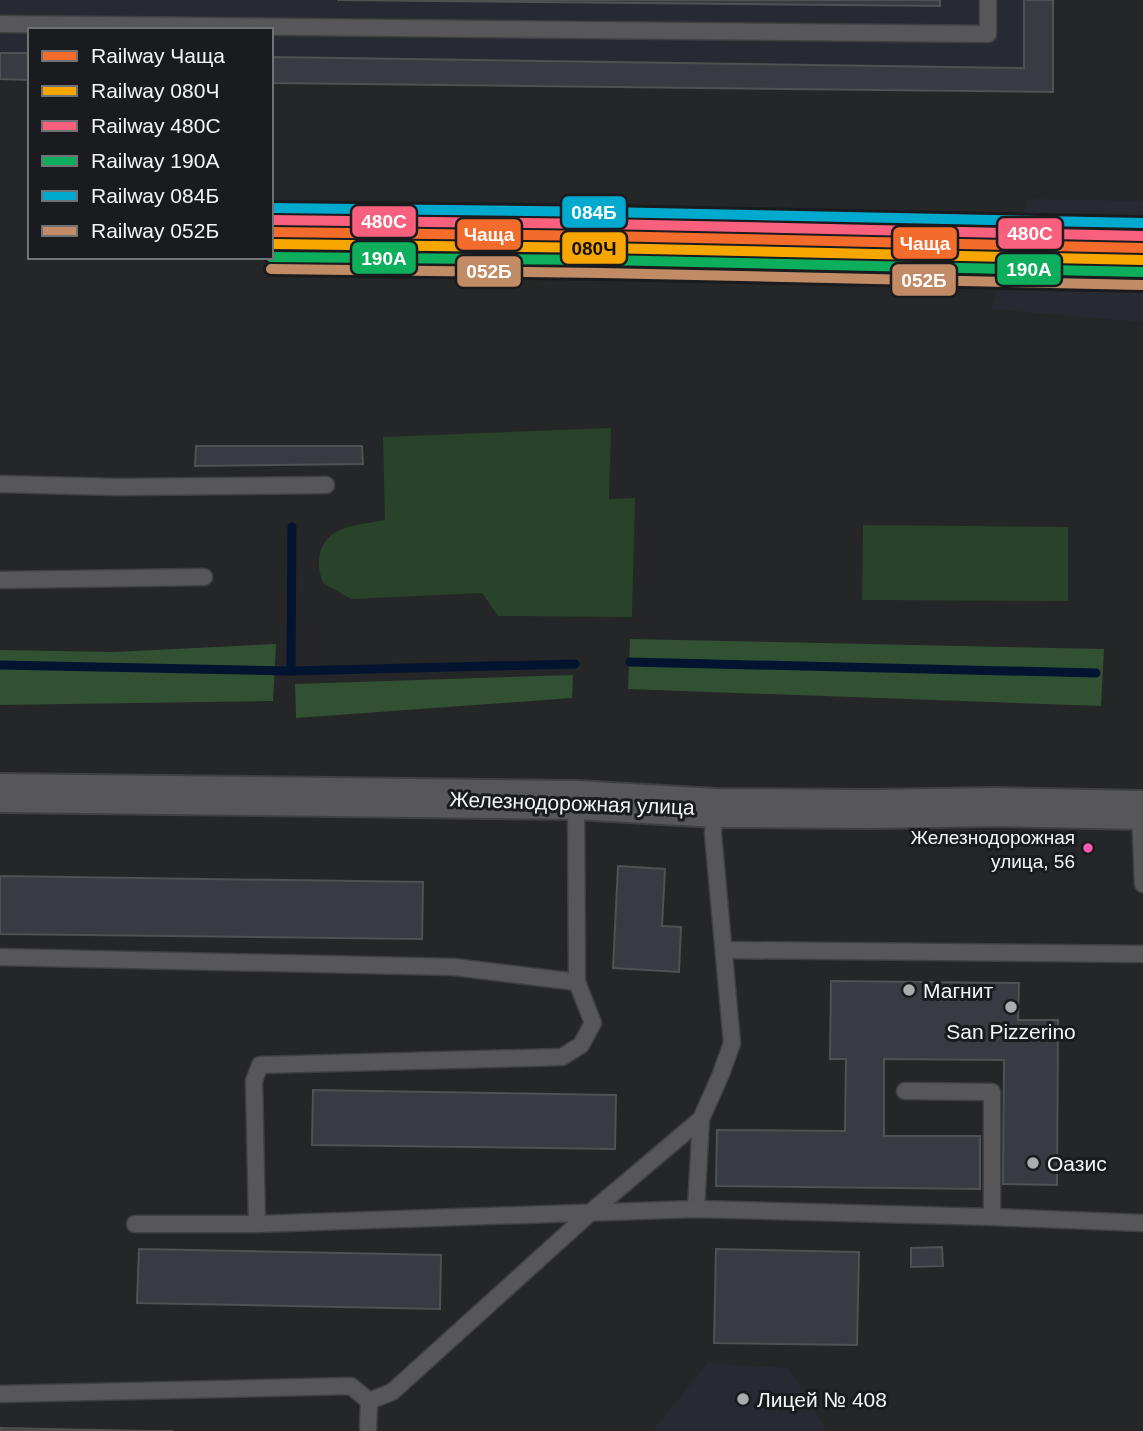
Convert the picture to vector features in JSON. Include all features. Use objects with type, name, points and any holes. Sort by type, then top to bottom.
[{"type":"street","name":"Железнодорожная улица","points":[[0,793],[576,800],[715,808],[994,807],[1142,810]]},
{"type":"lane","points":[[0,24],[988,34],[988,0]]},
{"type":"lane","points":[[0,484],[117,487],[326,485]]},
{"type":"lane","points":[[0,580],[204,577]]},
{"type":"lane","points":[[257,1224],[254,1081],[260,1065],[562,1057],[582,1045],[593,1023],[577,982],[576,800]]},
{"type":"lane","points":[[696,1209],[701,1119],[732,1043],[713,834],[715,808]]},
{"type":"lane","points":[[1142,810],[1143,884]]},
{"type":"lane","points":[[724,950],[1143,954]]},
{"type":"lane","points":[[0,957],[454,967],[577,982]]},
{"type":"lane","points":[[905,1091],[992,1092],[992,1217]]},
{"type":"lane","points":[[369,1401],[392,1392],[591,1212],[701,1119]]},
{"type":"lane","points":[[135,1224],[257,1224],[696,1209],[1143,1223]]},
{"type":"lane","points":[[0,1394],[351,1386],[369,1401]]},
{"type":"lane","points":[[369,1401],[369,1431]]},
{"type":"shaded area","points":[[0,0],[1053,0],[1053,92],[273,83],[273,28],[28,28],[28,80],[0,79]]},
{"type":"shaded area","points":[[1028,199],[1143,201],[1143,322],[991,309]]},
{"type":"shaded area","name":"Лицей № 408","points":[[708,1363],[789,1368],[827,1431],[652,1431]]},
{"type":"green space","points":[[611,428],[609,499],[635,498],[632,617],[498,616],[482,593],[351,599],[323,583],[319,561],[327,540],[343,529],[385,520],[383,437]]},
{"type":"green space","points":[[863,525],[1068,527],[1068,601],[862,600]]},
{"type":"green space","points":[[630,639],[1104,649],[1101,706],[628,689]]},
{"type":"green space","points":[[276,644],[273,701],[0,705],[0,650],[114,652]]},
{"type":"green space","points":[[573,675],[572,698],[296,718],[295,684]]},
{"type":"building","points":[[337,0],[940,0],[940,6]]},
{"type":"building","points":[[1024,0],[1053,0],[1053,92],[273,83],[273,57],[1024,68]]},
{"type":"building","points":[[0,53],[28,53],[28,80],[0,79]]},
{"type":"building","points":[[196,446],[362,446],[363,464],[195,466]]},
{"type":"building","points":[[618,866],[665,869],[662,926],[681,927],[679,972],[613,968]]},
{"type":"building","points":[[0,876],[423,882],[422,939],[0,934]]},
{"type":"building","points":[[831,981],[1019,983],[1018,1020],[1058,1020],[1057,1185],[1003,1184],[1004,1060],[884,1059],[884,1136],[980,1136],[980,1189],[716,1186],[717,1130],[845,1131],[846,1059],[830,1059]]},
{"type":"building","points":[[313,1090],[616,1095],[615,1149],[312,1145]]},
{"type":"building","points":[[942,1247],[943,1266],[911,1267],[911,1248]]},
{"type":"building","points":[[139,1249],[441,1255],[440,1309],[137,1303]]},
{"type":"building","points":[[716,1249],[859,1252],[857,1345],[714,1343]]},
{"type":"building","points":[[0,1428],[147,1431],[0,1431]]},
{"type":"waterway","points":[[291,671],[292,527]]},
{"type":"waterway","points":[[630,662],[1096,673]]},
{"type":"waterway","points":[[0,665],[291,671],[575,664]]},
{"type":"rail line","name":"084Б","points":[[273,208],[1143,223]]},
{"type":"rail line","name":"480С","points":[[273,220],[1143,236]]},
{"type":"rail line","name":"Чаща","points":[[273,232],[1143,248]]},
{"type":"rail line","name":"080Ч","points":[[273,244],[1143,260]]},
{"type":"rail line","name":"190А","points":[[273,257],[603,260],[1142,272]]},
{"type":"rail line","name":"052Б","points":[[271,269],[1142,285]]},
{"type":"place","name":"Железнодорожная улица, 56","points":[[1088,848]]},
{"type":"place","name":"Магнит","points":[[909,990]]},
{"type":"place","name":"San Pizzerino","points":[[1011,1007]]},
{"type":"place","name":"Оазис","points":[[1033,1163]]},
{"type":"place","name":"Лицей № 408","points":[[743,1399]]}]
